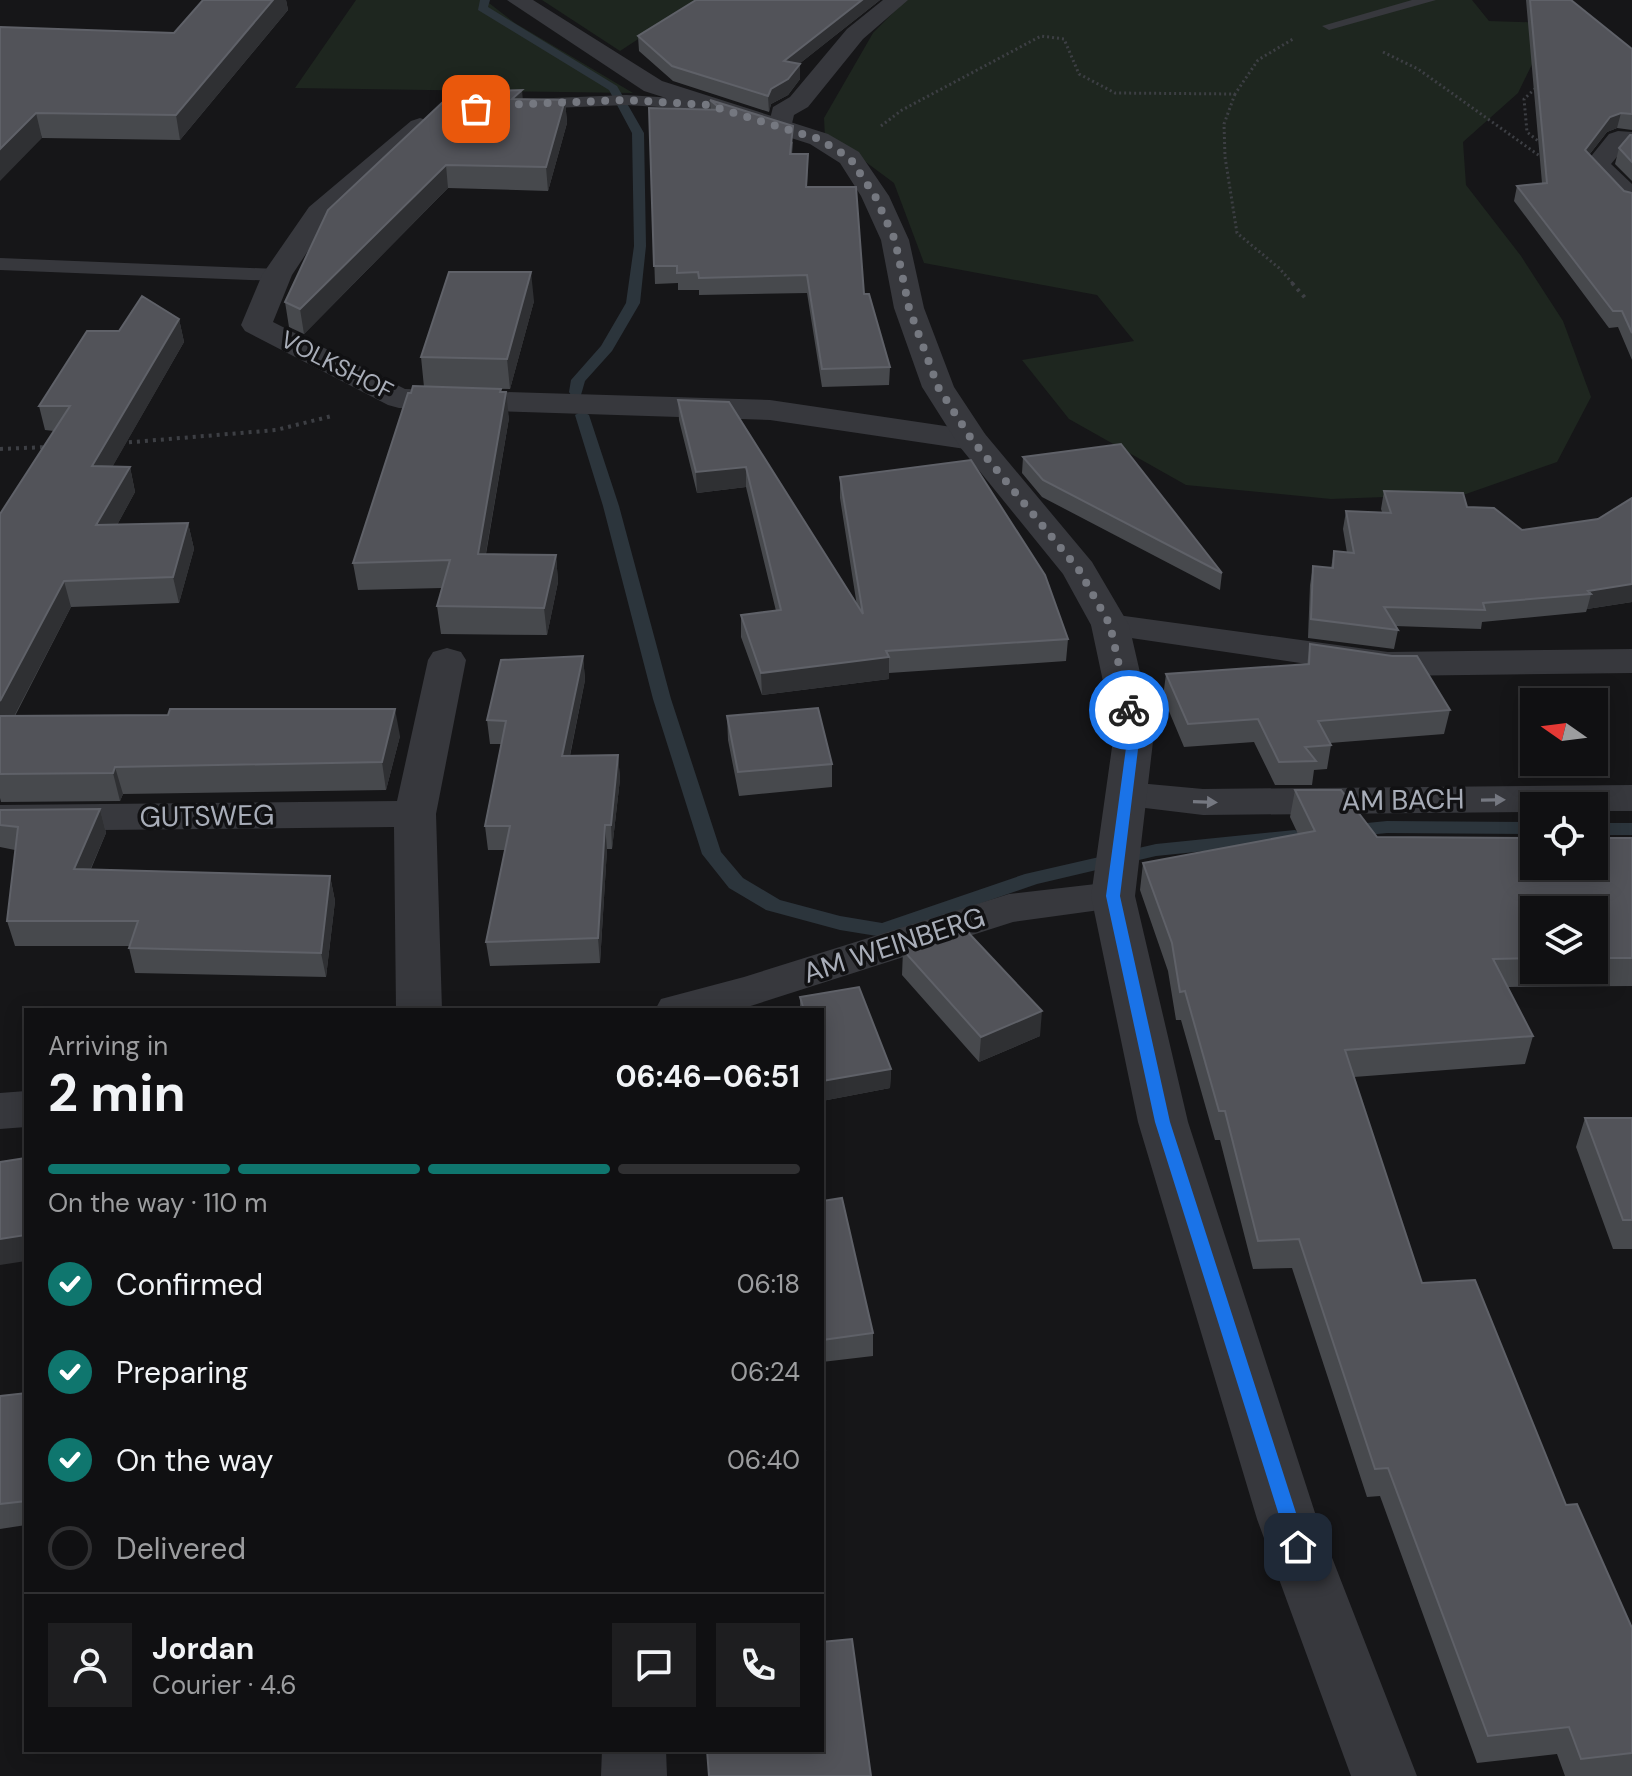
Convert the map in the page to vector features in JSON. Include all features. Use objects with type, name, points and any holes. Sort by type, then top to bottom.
[{"type":"street","points":[[518,0],[653,86],[819,139],[850,158],[875,196],[895,240],[909,308],[938,387],[972,440],[1079,570],[1110,625],[1134,733],[1115,883],[1163,1122],[1287,1519],[1384,1776]]},
{"type":"street","points":[[781,127],[782,112],[799,102],[855,34],[897,0]]},
{"type":"street","name":"VOLKSHOF","points":[[430,118],[319,213],[277,275],[256,325],[399,398],[770,410],[972,440]]},
{"type":"street","points":[[1632,140],[1618,139],[1597,165],[1632,199]]},
{"type":"street","points":[[1110,625],[1388,664],[1632,661]]},
{"type":"street","points":[[419,1008],[415,814],[447,660]]},
{"type":"street","name":"AM BACH","points":[[1125,808],[1203,802],[1632,798]]},
{"type":"street","name":"GUTSWEG","points":[[0,818],[415,814]]},
{"type":"street","name":"AM WEINBERG","points":[[686,1008],[754,990],[1009,908],[1115,883]]},
{"type":"street","points":[[0,1111],[24,1109]]},
{"type":"street","points":[[634,1752],[634,1776]]},
{"type":"lane","points":[[1329,26],[1429,0]]},
{"type":"lane","points":[[514,104],[626,100],[708,105]]},
{"type":"lane","points":[[0,264],[277,275]]},
{"type":"path","points":[[1307,300],[1279,268],[1237,233],[1225,157],[1224,124],[1243,73],[1282,44],[1329,26],[1418,69],[1498,126]]},
{"type":"path","points":[[850,158],[877,129],[902,110],[1041,36],[1064,39],[1079,74],[1115,93],[1235,94]]},
{"type":"path","points":[[1546,78],[1524,99],[1527,132],[1543,146],[1597,165]]},
{"type":"path","points":[[121,443],[276,430],[399,398]]},
{"type":"path","points":[[0,449],[60,446]]},
{"type":"shaded area","points":[[356,0],[485,0],[515,23],[633,93],[295,88]]},
{"type":"shaded area","points":[[542,0],[698,0],[620,51]]},
{"type":"shaded area","points":[[906,0],[1472,0],[1489,21],[1552,23],[1518,93],[1463,142],[1466,185],[1521,256],[1563,321],[1591,397],[1557,462],[1466,494],[1331,499],[1186,485],[1069,419],[1022,360],[1134,341],[1097,295],[924,263],[894,183],[859,157],[825,138],[824,118],[873,33]]},
{"type":"building","points":[[203,0],[273,0],[176,115],[36,113],[0,149],[0,27],[174,33]]},
{"type":"building","points":[[696,0],[862,0],[784,61],[800,64],[788,79],[771,89],[768,96],[672,66],[638,36]]},
{"type":"building","points":[[1530,0],[1571,0],[1632,49],[1632,114],[1621,113],[1610,117],[1585,150],[1624,191],[1632,193],[1632,333],[1622,311],[1613,311],[1517,186],[1547,183]]},
{"type":"building","points":[[522,90],[512,99],[565,100],[546,167],[446,165],[300,309],[285,302],[328,210],[444,101],[497,91]]},
{"type":"building","points":[[710,100],[793,126],[790,154],[808,154],[806,187],[856,187],[864,294],[869,294],[890,367],[822,369],[807,275],[699,278],[698,272],[677,273],[677,266],[654,266],[649,108],[722,110]]},
{"type":"building","points":[[1632,135],[1632,162],[1619,148]]},
{"type":"building","points":[[449,272],[531,272],[507,359],[421,357]]},
{"type":"building","points":[[142,296],[179,319],[92,466],[130,467],[96,525],[188,523],[173,577],[64,581],[0,701],[0,514],[70,406],[39,406],[87,331],[119,331]]},
{"type":"building","points":[[413,386],[501,389],[500,392],[506,392],[478,554],[556,555],[544,608],[437,606],[450,560],[353,563],[408,393],[411,393]]},
{"type":"building","points":[[678,400],[729,402],[863,614],[840,477],[971,460],[1045,575],[1068,639],[886,651],[889,657],[761,673],[741,615],[781,610],[746,467],[696,472]]},
{"type":"building","points":[[1121,444],[1222,573],[1043,480],[1023,457]]},
{"type":"building","points":[[1384,491],[1463,493],[1467,507],[1494,508],[1522,530],[1598,519],[1632,498],[1632,584],[1588,591],[1591,594],[1483,603],[1485,610],[1384,607],[1398,630],[1311,619],[1313,566],[1333,568],[1334,551],[1354,553],[1346,511],[1391,513]]},
{"type":"building","points":[[1310,644],[1392,656],[1417,656],[1450,710],[1318,721],[1331,745],[1305,747],[1316,761],[1279,762],[1258,719],[1188,724],[1166,674],[1309,664]]},
{"type":"building","points":[[583,656],[562,756],[618,755],[611,825],[605,825],[598,938],[486,942],[510,826],[485,826],[506,721],[487,720],[501,660]]},
{"type":"building","points":[[818,708],[832,764],[738,772],[727,716]]},
{"type":"building","points":[[170,709],[395,709],[382,762],[115,767],[113,773],[0,774],[0,716],[168,715]]},
{"type":"building","points":[[1295,790],[1341,790],[1377,837],[1520,838],[1520,880],[1608,880],[1608,838],[1632,838],[1632,958],[1608,958],[1608,896],[1520,896],[1520,958],[1493,959],[1533,1036],[1345,1050],[1422,1283],[1475,1280],[1566,1505],[1577,1504],[1632,1628],[1632,1753],[1581,1759],[1569,1727],[1488,1736],[1388,1468],[1375,1469],[1299,1239],[1258,1241],[1225,1111],[1219,1111],[1185,991],[1180,992],[1172,943],[1143,863],[1315,831]]},
{"type":"building","points":[[100,809],[74,869],[330,876],[321,953],[129,948],[138,921],[7,921],[18,827],[0,825],[0,810]]},
{"type":"building","points":[[963,927],[1042,1011],[981,1037],[903,950]]},
{"type":"building","points":[[859,987],[891,1069],[824,1081],[824,1008],[803,1008],[800,997]]},
{"type":"building","points":[[1585,1118],[1632,1118],[1632,1220],[1623,1220]]},
{"type":"building","points":[[24,1158],[24,1235],[0,1239],[0,1162]]},
{"type":"building","points":[[842,1198],[873,1333],[824,1340],[824,1201]]},
{"type":"building","points":[[24,1393],[24,1501],[0,1504],[0,1396]]},
{"type":"building","points":[[852,1639],[871,1776],[709,1776],[707,1752],[824,1752],[824,1642]]},
{"type":"waterway","points":[[485,0],[482,8],[613,88],[638,133],[640,246],[633,303],[607,348],[578,380],[576,392]]},
{"type":"waterway","points":[[582,415],[611,506],[662,699],[712,854],[736,883],[773,905],[840,923],[883,930],[1032,879],[1156,850],[1295,836]]},
{"type":"waterway","points":[[1347,831],[1387,827],[1520,828]]},
{"type":"waterway","points":[[1608,829],[1632,829]]},
{"type":"way so far","points":[[476,109],[499,105],[626,100],[708,105],[819,139],[850,158],[875,196],[895,240],[909,308],[938,387],[972,440],[1079,570],[1110,625],[1129,710]]},
{"type":"route","points":[[1129,710],[1134,733],[1113,896],[1163,1122],[1298,1547]]}]
